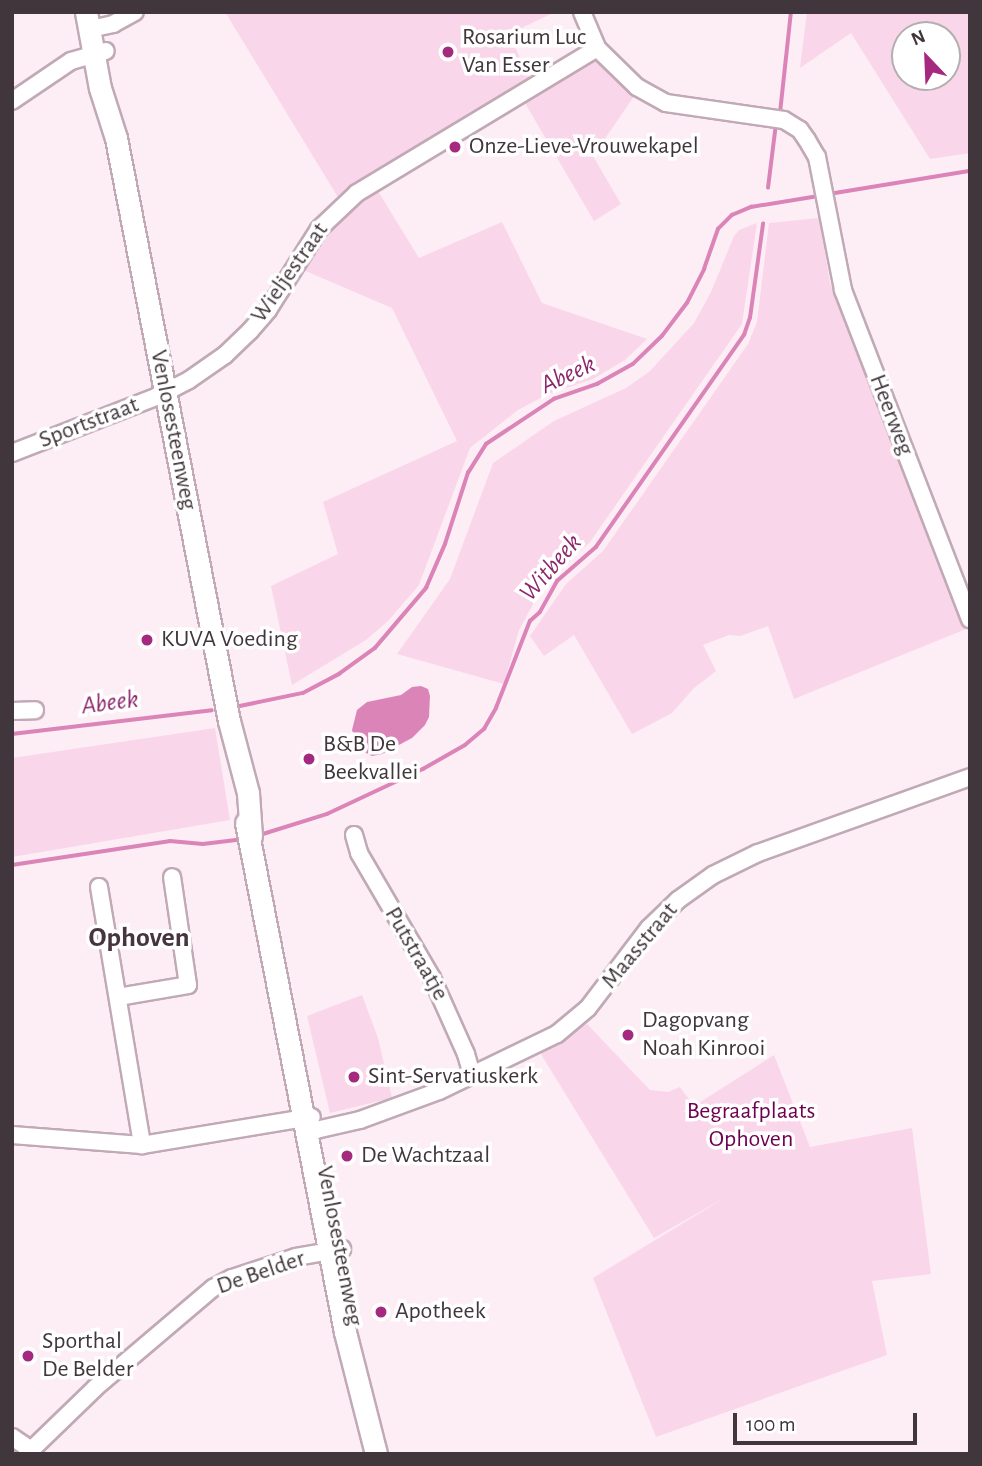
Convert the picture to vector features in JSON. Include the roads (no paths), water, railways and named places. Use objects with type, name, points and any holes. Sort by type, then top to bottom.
[{"type":"main road","name":"Venlosesteenweg","points":[[94,20],[115,103],[116,138],[229,721],[248,793],[251,836],[290,1038],[290,1053],[311,1128],[335,1250],[387,1454]]},
{"type":"main road","name":"Venlosesteenweg","points":[[335,1250],[345,1332],[376,1454]]},
{"type":"street","points":[[94,20],[135,12]]},
{"type":"street","points":[[582,12],[597,48]]},
{"type":"street","name":"Heerweg","points":[[597,48],[637,87],[666,103],[776,119],[800,130],[812,148],[817,157],[843,290],[970,619]]},
{"type":"street","name":"Wieljestraat","points":[[166,392],[225,355],[250,331],[268,310],[319,229],[357,193],[597,48]]},
{"type":"street","points":[[12,100],[71,61],[100,52]]},
{"type":"street","name":"Sportstraat","points":[[12,453],[166,392]]},
{"type":"street","points":[[12,711],[35,710]]},
{"type":"street","name":"Maasstraat","points":[[12,1135],[142,1145],[311,1128],[360,1120],[430,1095],[557,1034],[589,1008],[649,928],[678,900],[713,874],[758,852],[970,777]]},
{"type":"street","name":"Putstraatje","points":[[354,835],[359,853],[432,978],[466,1054],[472,1075]]},
{"type":"street","points":[[118,997],[188,985],[172,877]]},
{"type":"street","points":[[99,887],[142,1145]]},
{"type":"street","name":"De Belder","points":[[12,1437],[29,1452],[95,1388],[213,1288],[232,1278],[296,1257],[335,1250]]},
{"type":"waterway","name":"Witbeek","points":[[780,113],[791,12]]},
{"type":"waterway","name":"Witbeek","points":[[768,188],[776,124]]},
{"type":"waterway","name":"Abeek","points":[[829,194],[970,171]]},
{"type":"waterway","name":"Abeek","points":[[240,706],[303,693],[339,674],[375,648],[426,588],[445,544],[468,473],[486,444],[554,399],[597,384],[633,364],[662,336],[687,303],[704,269],[718,229],[732,215],[751,207],[818,196]]},
{"type":"waterway","name":"Witbeek","points":[[263,834],[327,814],[423,769],[465,745],[484,729],[496,708],[530,621],[540,612],[557,581],[596,547],[744,335],[750,318],[763,224]]},
{"type":"waterway","name":"Abeek","points":[[12,734],[212,710]]},
{"type":"waterway","name":"Witbeek","points":[[12,865],[170,841],[203,844],[238,840]]},
{"type":"place","name":"Rosarium Luc Van Esser","points":[[448,52]]},
{"type":"place","name":"Onze-Lieve-Vrouwekapel","points":[[455,147]]},
{"type":"place","name":"KUVA Voeding","points":[[147,640]]},
{"type":"place","name":"B&B De Beekvallei","points":[[309,759]]},
{"type":"place","name":"Dagopvang Noah Kinrooi","points":[[628,1035]]},
{"type":"place","name":"Sint-Servatiuskerk","points":[[354,1077]]},
{"type":"place","name":"De Wachtzaal","points":[[347,1156]]},
{"type":"place","name":"Apotheek","points":[[381,1312]]},
{"type":"place","name":"Sporthal De Belder","points":[[28,1356]]},
{"type":"district","name":"Ophoven","points":[[139,938]]},
{"type":"park label","name":"Begraafplaats Ophoven","points":[[751,1126]]}]
